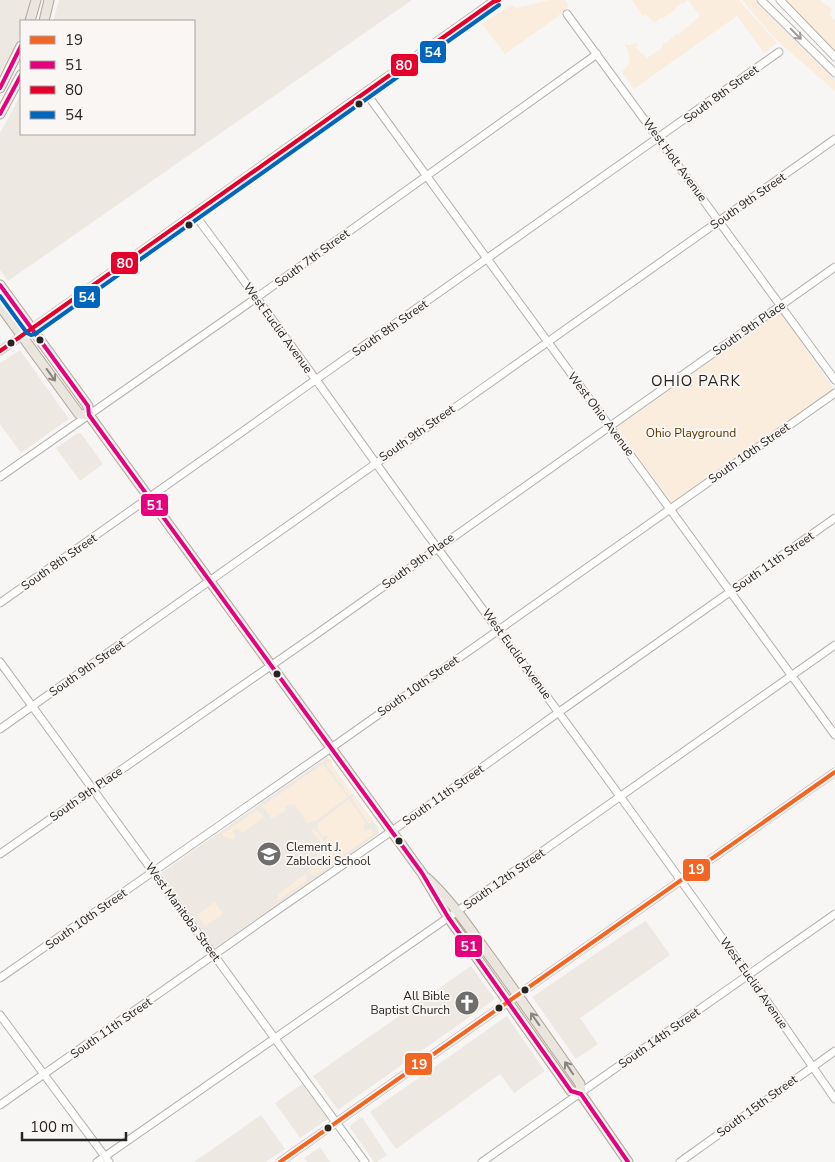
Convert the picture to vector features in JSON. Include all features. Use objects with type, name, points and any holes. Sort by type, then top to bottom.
[{"type":"main road","points":[[30,20],[36,0]]},
{"type":"main road","points":[[44,20],[49,0]]},
{"type":"main road","points":[[0,88],[20,48]]},
{"type":"main road","points":[[0,114],[20,77]]},
{"type":"main road","points":[[0,285],[88,406],[89,415],[149,499],[422,873],[448,918],[571,1091],[581,1094]]},
{"type":"main road","points":[[0,306],[79,414],[89,415]]},
{"type":"main road","points":[[422,873],[438,888],[457,912],[518,995],[580,1084],[581,1094],[628,1162]]},
{"type":"street","points":[[762,0],[835,73]]},
{"type":"street","points":[[780,0],[835,57]]},
{"type":"street","points":[[0,351],[495,1]]},
{"type":"street","name":"West Holt Avenue","points":[[568,14],[835,380]]},
{"type":"street","name":"South 8th Street","points":[[0,603],[779,52]]},
{"type":"street","name":"South 7th Street","points":[[0,478],[257,298],[597,54]]},
{"type":"street","name":"West Ohio Avenue","points":[[366,93],[835,735]]},
{"type":"street","name":"South 9th Street","points":[[0,729],[835,139]]},
{"type":"street","name":"West Euclid Avenue","points":[[194,214],[681,880],[835,1099]]},
{"type":"street","name":"South 9th Place","points":[[0,854],[311,638],[835,267]]},
{"type":"street","name":"South 10th Street","points":[[0,978],[331,748],[835,393]]},
{"type":"street","name":"South 11th Street","points":[[0,1105],[438,799],[835,518]]},
{"type":"street","name":"South 12th Street","points":[[97,1162],[107,1159],[275,1038],[835,645]]},
{"type":"street","name":"West Manitoba Street","points":[[0,662],[365,1162]]},
{"type":"street","points":[[280,1162],[835,772]]},
{"type":"street","name":"South 14th Street","points":[[482,1162],[835,914]]},
{"type":"street","points":[[0,1015],[107,1159]]},
{"type":"street","name":"South 15th Street","points":[[680,1162],[835,1051]]},
{"type":"shaded area","points":[[0,0],[30,0],[25,20],[20,20],[20,37],[0,74]]},
{"type":"shaded area","points":[[59,0],[412,0],[8,281],[0,270],[0,133],[20,96],[20,135],[195,135],[195,20],[53,20]]},
{"type":"shaded area","points":[[20,350],[69,419],[21,453],[0,424],[0,363]]},
{"type":"shaded area","points":[[78,433],[81,433],[103,464],[80,481],[56,448]]},
{"type":"shaded area","name":"Clement J. Zablocki School","points":[[326,758],[332,761],[331,764],[379,829],[378,834],[214,947],[161,873]]},
{"type":"shaded area","points":[[646,921],[670,955],[580,1018],[598,1044],[576,1059],[532,997]]},
{"type":"shaded area","points":[[471,966],[495,999],[338,1110],[313,1076]]},
{"type":"shaded area","points":[[507,1016],[545,1071],[514,1093],[500,1074],[396,1149],[370,1112]]},
{"type":"shaded area","points":[[302,1084],[328,1119],[300,1138],[275,1103]]},
{"type":"shaded area","points":[[261,1115],[285,1149],[266,1162],[194,1162]]},
{"type":"shaded area","points":[[362,1117],[387,1155],[377,1162],[374,1162],[349,1126]]},
{"type":"shaded area","points":[[320,1147],[330,1162],[307,1162],[304,1158]]},
{"type":"green space","points":[[549,0],[565,0],[569,6],[557,17],[505,54],[482,24],[511,5],[517,8]]},
{"type":"green space","points":[[632,0],[688,0],[654,23],[646,14],[643,16]]},
{"type":"green space","points":[[688,0],[739,0],[777,43],[764,53],[737,16],[634,89],[622,72],[629,62],[628,52],[624,44],[636,43],[638,45],[636,47],[647,58],[663,47],[664,43],[676,34],[678,35],[700,16]]},
{"type":"green space","points":[[742,0],[755,0],[835,80],[835,91],[774,38]]},
{"type":"green space","points":[[785,0],[820,0],[832,9],[830,14],[835,21],[835,51]]},
{"type":"green space","name":"Ohio Playground","points":[[780,312],[834,389],[672,504],[617,427]]},
{"type":"green space","points":[[331,761],[331,764],[353,794],[349,796],[326,764]]},
{"type":"green space","points":[[323,764],[348,797],[316,821],[307,823],[295,805],[290,804],[285,807],[285,811],[272,819],[262,806]]},
{"type":"green space","points":[[354,796],[373,821],[369,824],[351,798]]},
{"type":"green space","points":[[349,799],[366,823],[363,826],[365,830],[371,829],[374,834],[315,875],[311,874],[308,870],[331,849],[335,848],[333,845],[330,847],[325,840],[328,838],[326,835],[323,837],[317,828],[318,823]]},
{"type":"green space","points":[[257,810],[263,818],[242,833],[237,828],[233,831],[236,837],[234,839],[225,837],[222,834]]},
{"type":"green space","points":[[314,830],[319,833],[328,849],[307,868],[305,864],[326,849],[312,831]]},
{"type":"green space","points":[[305,874],[307,881],[277,901],[278,894]]},
{"type":"green space","points":[[215,902],[223,914],[205,926],[197,915]]},
{"type":"transit line","name":"80","points":[[0,351],[493,2],[499,0]]},
{"type":"transit line","name":"54","points":[[0,296],[27,333],[35,334],[499,5]]},
{"type":"transit line","name":"51","points":[[0,88],[20,48]]},
{"type":"transit line","name":"51","points":[[0,114],[20,77]]},
{"type":"transit line","name":"51","points":[[0,285],[88,406],[89,415],[422,873],[448,917],[571,1091],[581,1094],[628,1162]]},
{"type":"transit line","name":"19","points":[[280,1162],[835,772]]},
{"type":"place","name":"Clement J. Zablocki School","points":[[269,854]]},
{"type":"place","name":"All Bible Baptist Church","points":[[467,1003]]},
{"type":"district","name":"OHIO PARK","points":[[696,381]]}]
